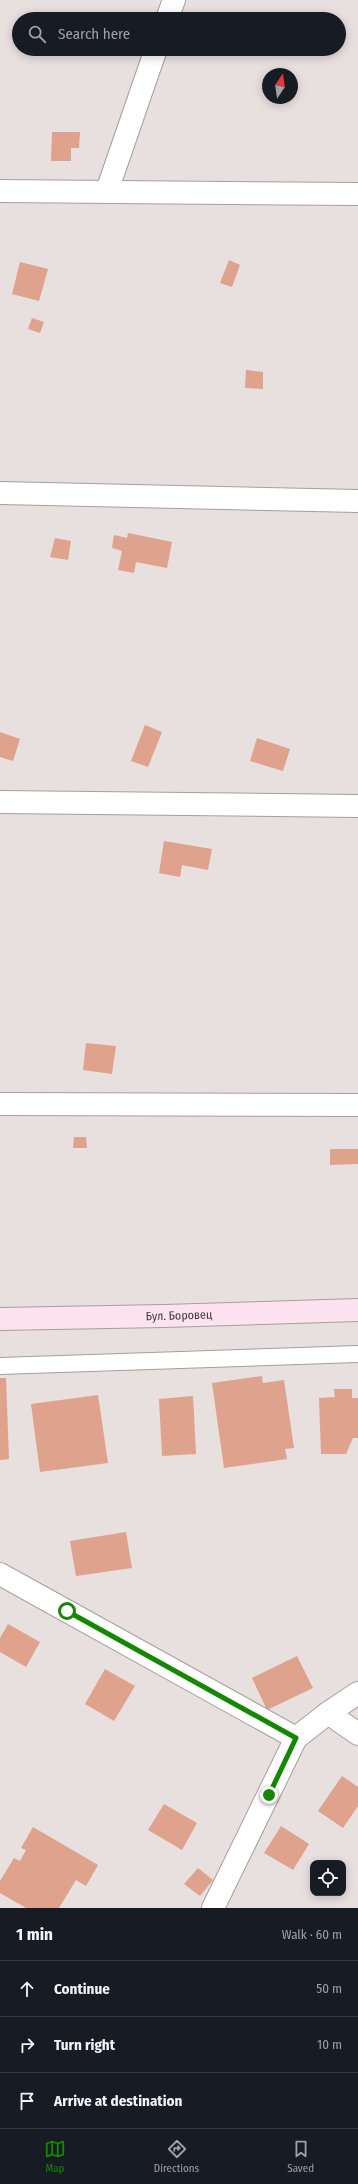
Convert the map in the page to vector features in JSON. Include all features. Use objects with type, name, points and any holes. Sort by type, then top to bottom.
[{"type":"street","points":[[170,12],[174,0]]},
{"type":"street","points":[[107,190],[154,56]]},
{"type":"street","points":[[0,191],[107,190],[358,194]]},
{"type":"street","points":[[0,493],[358,501]]},
{"type":"street","points":[[0,802],[358,806]]},
{"type":"street","points":[[0,1104],[358,1105]]},
{"type":"street","name":"Бул. Боровец","points":[[0,1319],[358,1310]]},
{"type":"street","points":[[0,1574],[296,1738]]},
{"type":"street","points":[[213,1908],[296,1738],[328,1712],[358,1693]]},
{"type":"street","points":[[328,1712],[358,1734]]},
{"type":"lane","points":[[0,1366],[358,1354]]},
{"type":"building","points":[[52,132],[80,132],[79,148],[71,148],[71,161],[51,161]]},
{"type":"building","points":[[229,260],[240,265],[232,287],[220,283]]},
{"type":"building","points":[[20,262],[48,269],[39,301],[12,294]]},
{"type":"building","points":[[32,318],[44,322],[40,333],[28,329]]},
{"type":"building","points":[[246,370],[263,372],[263,389],[245,388]]},
{"type":"building","points":[[128,533],[172,542],[167,568],[136,562],[134,573],[118,570],[122,551],[112,548],[114,535],[127,538]]},
{"type":"building","points":[[55,538],[71,541],[68,560],[50,557]]},
{"type":"building","points":[[145,725],[162,732],[148,767],[131,761]]},
{"type":"building","points":[[0,732],[20,739],[13,761],[0,757]]},
{"type":"building","points":[[257,738],[290,749],[283,771],[250,761]]},
{"type":"building","points":[[164,841],[212,849],[208,870],[182,865],[180,877],[159,873]]},
{"type":"building","points":[[86,1043],[116,1046],[112,1074],[83,1070]]},
{"type":"building","points":[[74,1137],[86,1137],[87,1148],[73,1148]]},
{"type":"building","points":[[330,1149],[358,1149],[358,1164],[330,1165]]},
{"type":"building","points":[[262,1376],[263,1383],[284,1380],[294,1448],[285,1449],[287,1459],[224,1468],[212,1383]]},
{"type":"building","points":[[0,1378],[6,1378],[9,1459],[0,1460]]},
{"type":"building","points":[[334,1389],[352,1389],[352,1398],[358,1398],[358,1438],[353,1438],[346,1454],[321,1454],[319,1398],[335,1397]]},
{"type":"building","points":[[98,1395],[108,1463],[40,1472],[31,1404]]},
{"type":"building","points":[[193,1396],[196,1454],[162,1456],[159,1399]]},
{"type":"building","points":[[126,1532],[132,1568],[76,1576],[70,1541]]},
{"type":"building","points":[[8,1624],[40,1642],[26,1667],[0,1652],[0,1638]]},
{"type":"building","points":[[297,1656],[313,1688],[267,1710],[252,1678]]},
{"type":"building","points":[[105,1669],[135,1686],[114,1721],[85,1704]]},
{"type":"building","points":[[342,1776],[358,1787],[358,1806],[343,1828],[318,1811]]},
{"type":"building","points":[[164,1804],[197,1823],[182,1850],[148,1830]]},
{"type":"building","points":[[281,1826],[309,1844],[293,1870],[264,1853]]},
{"type":"building","points":[[33,1827],[98,1865],[86,1886],[76,1880],[59,1908],[26,1908],[0,1893],[0,1881],[14,1858],[20,1861],[26,1850],[21,1848]]},
{"type":"building","points":[[198,1868],[213,1880],[200,1896],[184,1884]]},
{"type":"route","points":[[67,1611],[296,1738],[269,1795]]}]
